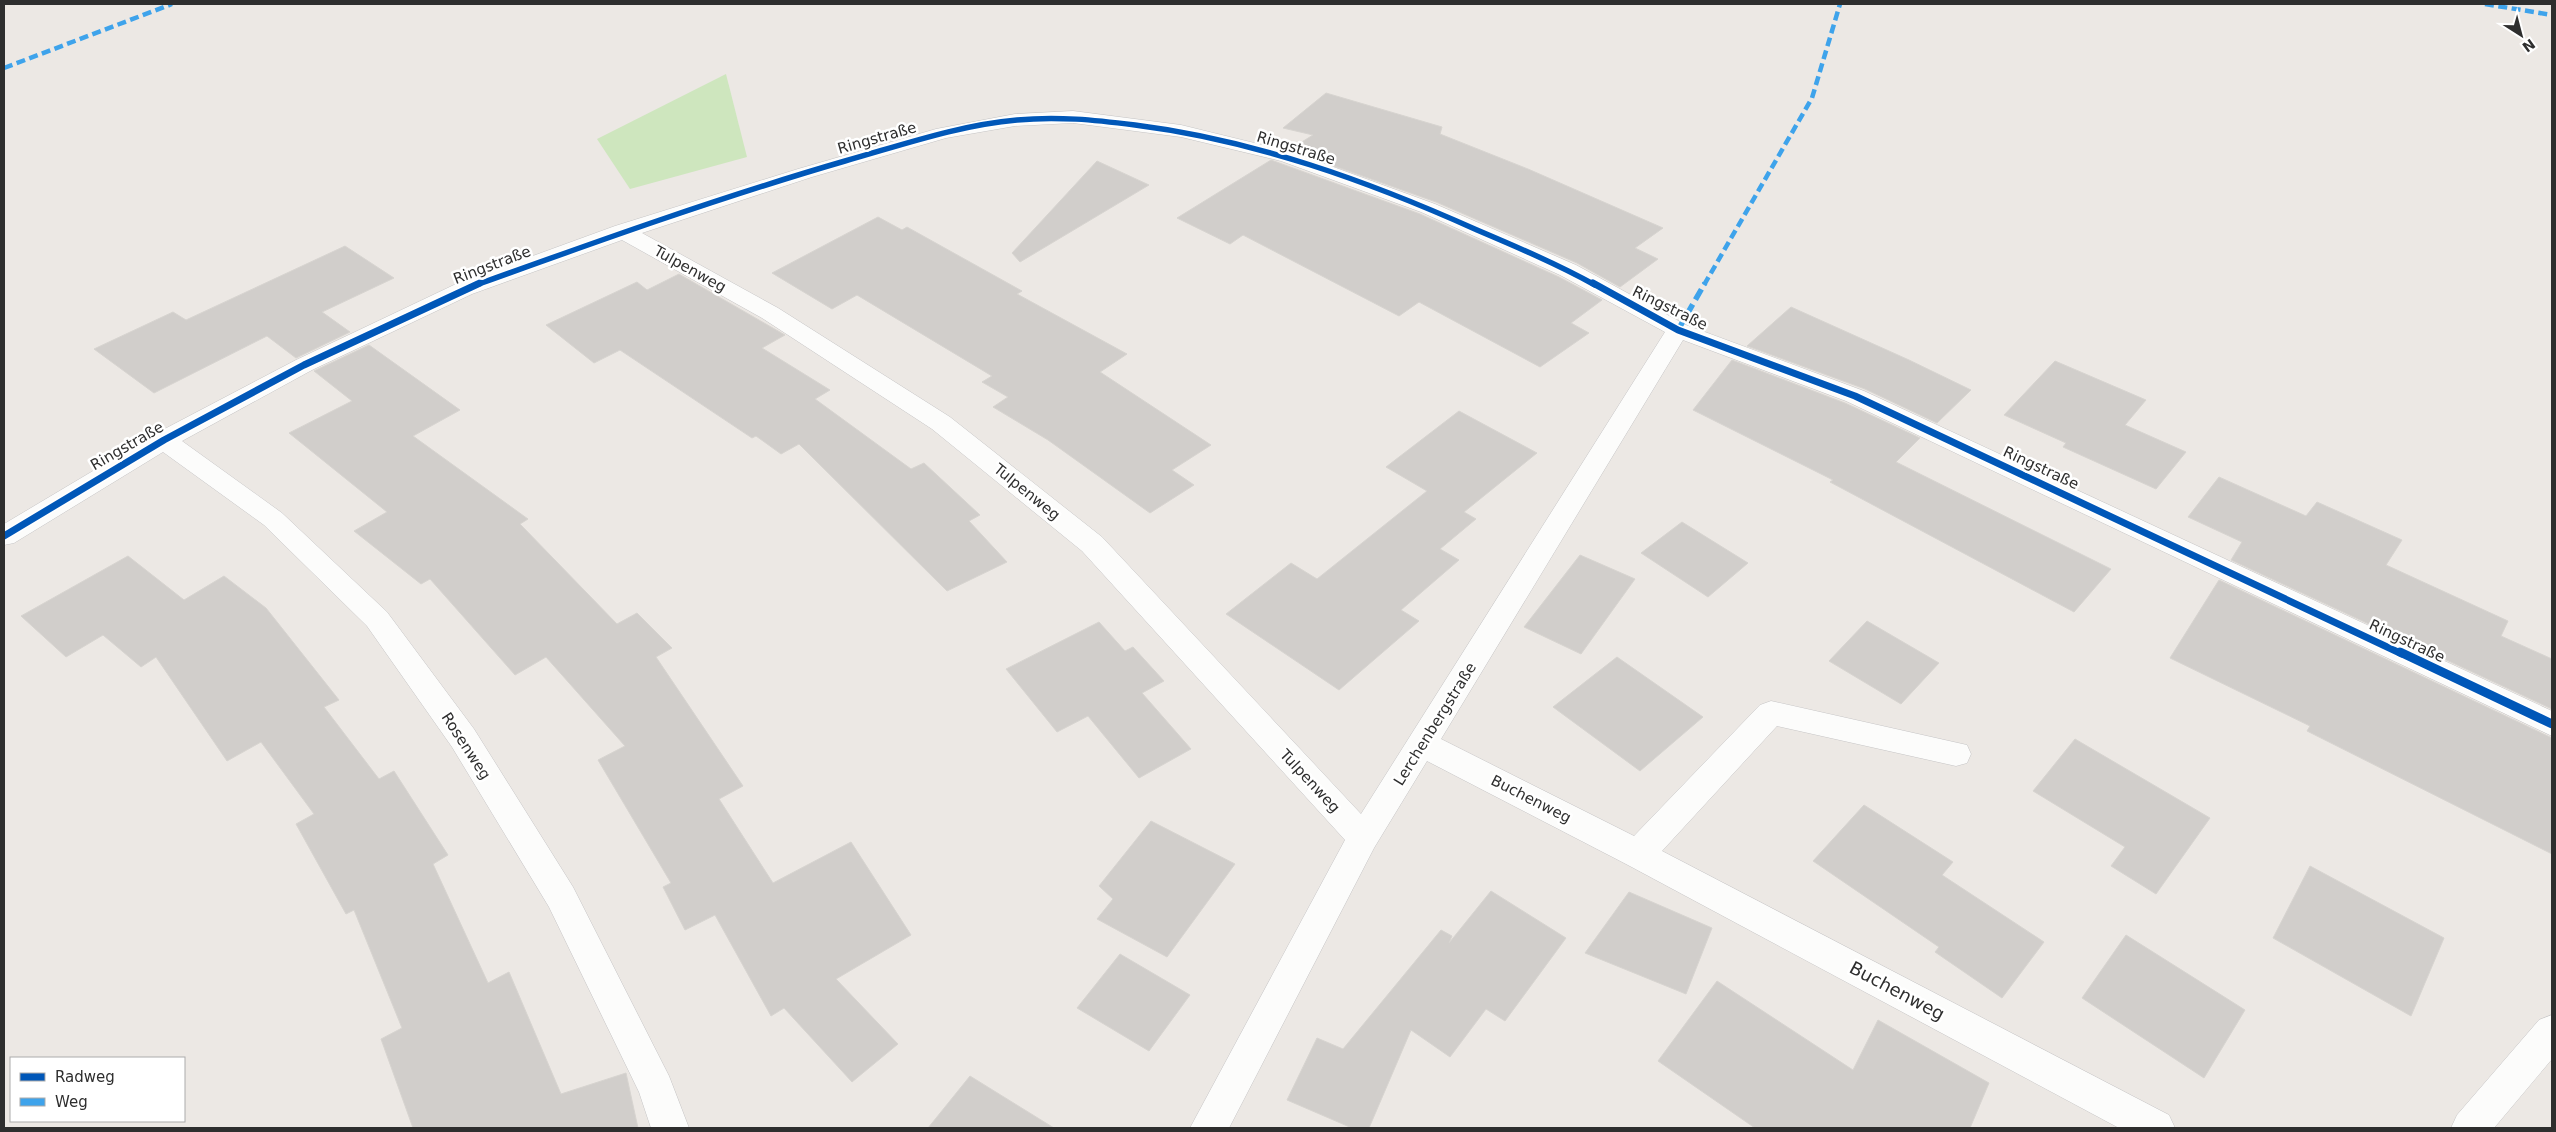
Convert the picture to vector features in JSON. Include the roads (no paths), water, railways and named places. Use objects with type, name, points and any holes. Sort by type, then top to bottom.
[{"type":"street","name":"Ringstraße","points":[[4,536],[164,440],[304,365],[464,289],[623,231],[805,173],[943,133],[1014,120],[1073,117],[1180,132],[1288,157],[1437,212],[1568,270],[1678,330],[1855,396],[2552,724]]},
{"type":"street","name":"Tulpenweg","points":[[623,231],[770,313],[941,423],[1092,544],[1363,838]]},
{"type":"street","name":"Lerchenbergstraße","points":[[1209,1128],[1363,838],[1678,330]]},
{"type":"street","name":"Rosenweg","points":[[164,440],[273,520],[377,620],[463,738],[561,897],[656,1088],[670,1128]]},
{"type":"street","points":[[1638,854],[1771,713],[1956,754]]},
{"type":"street","name":"Buchenweg","points":[[1423,744],[1638,854],[2156,1128]]},
{"type":"street","points":[[2470,1128],[2552,1032]]}]
